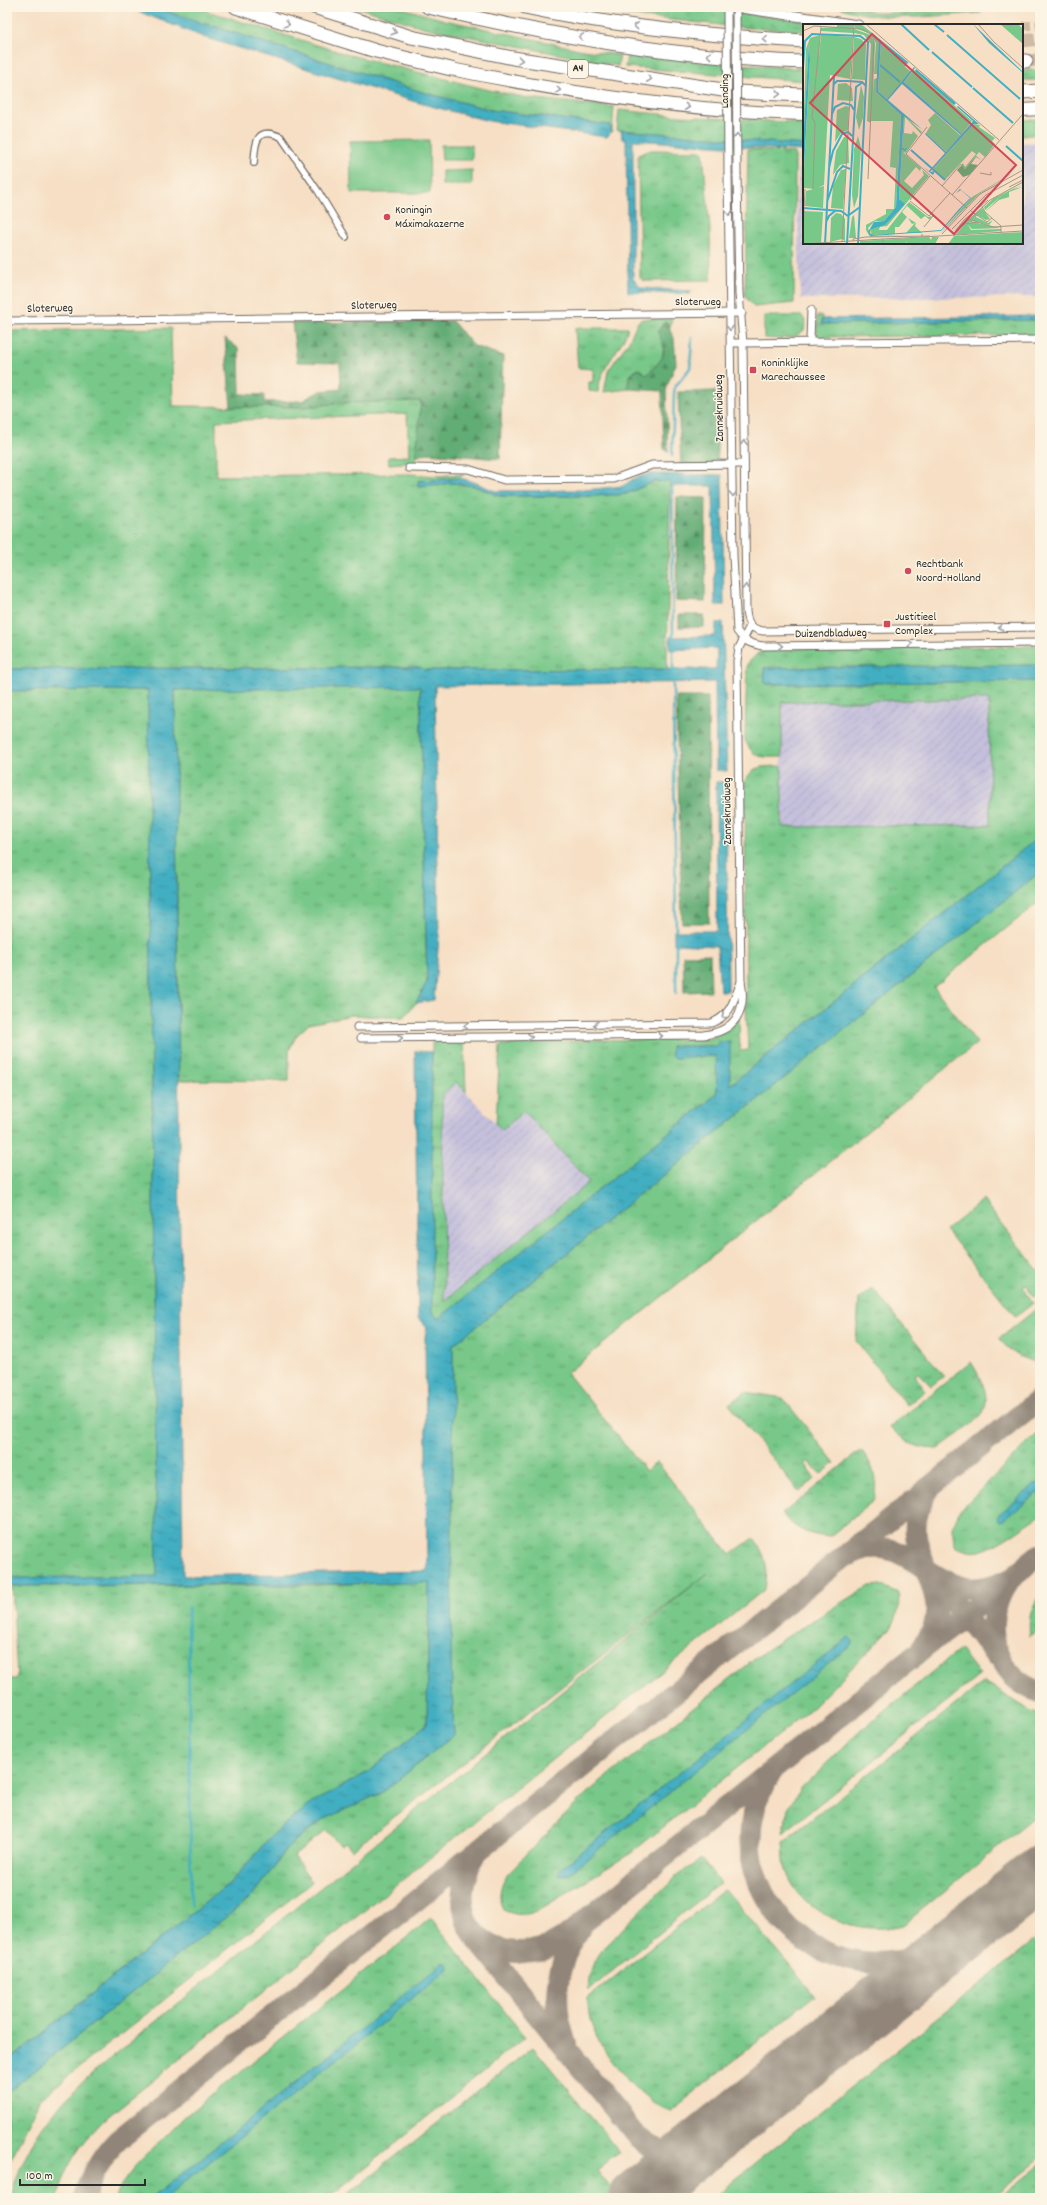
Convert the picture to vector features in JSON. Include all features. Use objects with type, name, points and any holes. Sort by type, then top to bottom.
[{"type":"highway","name":"A4","points":[[236,7],[376,51],[523,84],[629,100],[746,112],[803,114]]},
{"type":"highway","name":"A4","points":[[314,7],[412,37],[513,58],[736,92],[803,95]]},
{"type":"highway","points":[[428,7],[484,20],[639,48],[764,60],[803,62]]},
{"type":"highway","points":[[525,7],[613,23],[754,38],[803,41]]},
{"type":"highway","points":[[1023,92],[1040,91]]},
{"type":"highway","points":[[1023,110],[1040,109]]},
{"type":"street","name":"Landing","points":[[727,7],[728,174]]},
{"type":"street","name":"Landing","points":[[735,7],[737,175]]},
{"type":"street","points":[[735,7],[851,24]]},
{"type":"street","points":[[254,163],[255,144],[259,137],[266,133],[281,137],[315,186],[346,237]]},
{"type":"street","name":"Zonnekruidweg","points":[[728,174],[734,618],[736,631],[743,640]]},
{"type":"street","name":"Zonnekruidweg","points":[[361,1038],[713,1034],[721,1032],[731,1024],[741,1011],[743,993],[741,982],[738,661],[739,648],[750,626],[746,611],[743,343],[742,313],[739,293],[737,175]]},
{"type":"street","points":[[810,342],[811,310]]},
{"type":"street","name":"Sloterweg","points":[[7,321],[742,313]]},
{"type":"street","points":[[731,343],[1040,340]]},
{"type":"street","points":[[409,468],[468,469],[504,480],[606,479],[623,477],[652,465],[744,464]]},
{"type":"street","name":"Duizendbladweg","points":[[750,626],[755,630],[763,631],[1040,627]]},
{"type":"street","name":"Duizendbladweg","points":[[743,640],[752,645],[763,646],[1040,643]]},
{"type":"street","points":[[357,1027],[712,1022],[726,1015],[732,1007],[741,982]]},
{"type":"shaded area","points":[[1040,142],[1040,297],[801,299],[797,203],[800,155],[803,155],[803,244],[1023,244],[1023,143]]},
{"type":"shaded area","points":[[989,699],[990,825],[781,827],[782,702]]},
{"type":"shaded area","points":[[456,1082],[502,1130],[524,1111],[589,1182],[444,1301],[442,1095]]},
{"type":"green space","points":[[152,7],[195,7],[346,54],[489,90],[528,98],[614,107],[612,132],[610,125],[491,110],[422,92]]},
{"type":"green space","points":[[356,7],[399,7],[445,20],[583,50],[620,55],[618,66],[427,28]]},
{"type":"green space","points":[[616,7],[692,7],[831,24],[803,24],[803,31],[749,28],[615,14]]},
{"type":"green space","points":[[839,7],[851,7],[881,13],[981,10],[981,13],[891,17],[856,12]]},
{"type":"green space","points":[[627,56],[803,69],[803,81],[625,67]]},
{"type":"green space","points":[[1023,70],[1040,70],[1040,80],[1023,80]]},
{"type":"green space","points":[[619,110],[680,116],[803,123],[803,145],[617,130]]},
{"type":"green space","points":[[1040,119],[1040,134],[1023,136],[1023,120]]},
{"type":"green space","points":[[429,140],[430,193],[351,193],[350,141]]},
{"type":"green space","points":[[441,145],[472,145],[472,160],[442,160]]},
{"type":"green space","points":[[748,149],[795,153],[794,303],[754,307],[745,296]]},
{"type":"green space","points":[[651,150],[700,151],[703,153],[710,229],[711,280],[645,281],[640,278],[638,155]]},
{"type":"green space","points":[[472,170],[472,185],[442,185],[442,171]]},
{"type":"green space","points":[[764,316],[802,316],[805,321],[804,330],[800,334],[790,338],[764,338]]},
{"type":"green space","points":[[817,316],[822,316],[822,324],[1040,320],[1040,335],[819,337],[817,333]]},
{"type":"green space","points":[[642,319],[672,319],[670,327],[667,322],[662,359],[647,375],[639,369],[629,377],[629,389],[604,392],[608,371],[629,341],[637,323]]},
{"type":"green space","points":[[452,321],[474,346],[503,356],[500,459],[427,453],[416,457],[421,401],[341,403],[305,407],[231,407],[225,338],[239,349],[240,394],[264,395],[264,402],[302,401],[320,391],[341,389],[340,363],[297,362],[292,323]]},
{"type":"green space","points":[[667,322],[674,338],[676,364],[666,388],[668,453],[664,449],[662,391],[629,389],[628,382],[633,372],[639,369],[647,375],[661,360],[664,351],[658,332],[663,323]]},
{"type":"green space","points":[[171,328],[173,406],[305,407],[341,403],[421,401],[416,457],[418,462],[389,464],[388,457],[409,456],[407,414],[216,421],[216,476],[410,474],[435,476],[464,474],[460,478],[419,481],[418,486],[453,483],[474,486],[500,496],[592,496],[626,494],[653,482],[670,481],[667,669],[424,670],[420,667],[7,669],[7,331]]},
{"type":"green space","points":[[575,328],[628,328],[621,344],[603,374],[598,392],[589,391],[589,382],[593,382],[593,369],[578,368]]},
{"type":"green space","points":[[715,391],[718,467],[681,469],[678,392]]},
{"type":"green space","points":[[677,497],[706,498],[705,602],[676,601]]},
{"type":"green space","points":[[679,615],[704,615],[704,627],[679,627]]},
{"type":"green space","points":[[1040,646],[1040,665],[764,668],[766,684],[1040,681],[1040,836],[730,1085],[717,1046],[671,1046],[675,1058],[717,1056],[717,1094],[430,1326],[432,1042],[464,1041],[466,1092],[456,1082],[442,1095],[444,1301],[589,1182],[524,1111],[502,1130],[496,1124],[500,1045],[591,1040],[710,1039],[729,1029],[739,1018],[740,1051],[748,1050],[746,1007],[745,782],[752,772],[756,769],[765,767],[782,766],[782,827],[990,825],[989,699],[782,702],[782,757],[764,757],[755,754],[745,740],[747,664],[758,653],[768,649]]},
{"type":"green space","points":[[420,687],[427,982],[416,1003],[403,1018],[352,1015],[309,1024],[296,1036],[289,1051],[289,1081],[179,1080],[175,690]]},
{"type":"green space","points":[[148,690],[157,1577],[7,1578],[7,691]]},
{"type":"green space","points":[[676,697],[708,697],[709,923],[682,923]]},
{"type":"green space","points":[[1040,872],[1040,901],[934,987],[977,1043],[567,1373],[646,1471],[657,1462],[730,1555],[753,1538],[764,1555],[767,1575],[765,1589],[106,2118],[82,2145],[70,2164],[58,2198],[11,2198],[23,2161],[31,2145],[51,2116],[90,2075],[708,1573],[352,1850],[346,1843],[341,1846],[326,1830],[294,1856],[312,1882],[41,2098],[7,2167],[7,2093],[251,1897],[292,1843],[323,1820],[383,1792],[454,1735],[451,1663],[453,1345]]},
{"type":"green space","points":[[710,954],[711,991],[684,992],[683,955]]},
{"type":"green space","points":[[983,1200],[1040,1273],[1040,1298],[1034,1296],[1026,1285],[1023,1287],[1033,1303],[1016,1317],[946,1230]]},
{"type":"green space","points":[[873,1289],[944,1376],[931,1386],[918,1373],[915,1375],[925,1391],[907,1405],[856,1341],[859,1299]]},
{"type":"green space","points":[[1040,1306],[1040,1362],[1022,1358],[1008,1348],[999,1339]]},
{"type":"green space","points":[[971,1362],[984,1387],[986,1401],[982,1414],[968,1426],[938,1449],[923,1448],[912,1444],[890,1427]]},
{"type":"green space","points":[[745,1392],[783,1398],[835,1463],[821,1474],[807,1461],[805,1463],[815,1479],[799,1492],[729,1404]]},
{"type":"green space","points":[[1040,1430],[1040,1516],[995,1545],[980,1551],[974,1552],[956,1547],[953,1537],[953,1527],[961,1509]]},
{"type":"green space","points":[[861,1450],[869,1462],[874,1474],[874,1500],[829,1537],[803,1531],[787,1520],[782,1514]]},
{"type":"green space","points":[[429,1582],[427,1724],[368,1772],[312,1803],[271,1836],[231,1882],[7,2062],[7,1679],[16,1679],[17,1677],[12,1586],[307,1585]]},
{"type":"green space","points":[[881,1585],[898,1593],[898,1611],[891,1628],[813,1707],[631,1853],[539,1910],[521,1914],[503,1910],[500,1900],[500,1891],[508,1873],[587,1793],[766,1650],[860,1591],[870,1586]]},
{"type":"green space","points":[[1040,1596],[1040,1628],[1030,1636],[1030,1615]]},
{"type":"green space","points":[[960,1649],[980,1675],[783,1833],[788,1809],[800,1789],[860,1731]]},
{"type":"green space","points":[[984,1682],[1025,1708],[1040,1714],[1040,1813],[903,1925],[886,1928],[868,1928],[850,1925],[816,1910],[803,1898],[792,1884],[785,1867],[783,1842]]},
{"type":"green space","points":[[701,1859],[720,1883],[588,1991],[589,1978],[594,1962],[605,1946],[674,1878]]},
{"type":"green space","points":[[725,1889],[815,1996],[671,2111],[661,2107],[638,2090],[616,2066],[599,2041],[592,2027],[589,2015],[588,1998]]},
{"type":"green space","points":[[431,1918],[525,2037],[328,2198],[116,2198],[121,2185],[137,2164],[184,2117]]},
{"type":"green space","points":[[1040,1936],[1040,2159],[992,2198],[712,2198]]},
{"type":"green space","points":[[533,2047],[620,2152],[597,2170],[620,2198],[343,2198]]},
{"type":"green space","points":[[1040,2165],[1040,2198],[999,2198]]},
{"type":"water","points":[[127,7],[152,7],[422,92],[491,110],[610,125],[611,132],[607,137],[489,121],[419,103],[206,38]]},
{"type":"water","points":[[621,130],[803,145],[803,151],[633,140],[633,279],[641,288],[691,291],[690,294],[628,292],[626,140],[622,139]]},
{"type":"water","points":[[1040,316],[1040,320],[822,324],[822,319]]},
{"type":"water","points":[[649,474],[722,475],[724,605],[715,605],[713,486],[670,486],[669,481],[653,482],[626,494],[592,496],[500,496],[474,486],[453,483],[418,486],[418,481],[460,478],[495,491],[584,490],[623,486],[633,479]]},
{"type":"water","points":[[723,622],[727,771],[716,770],[715,682],[435,686],[439,937],[434,1000],[416,1003],[427,982],[420,687],[175,690],[183,1576],[427,1571],[425,1336],[427,1328],[418,1318],[415,1051],[432,1052],[432,1311],[438,1319],[717,1094],[716,1056],[675,1058],[671,1056],[671,1046],[717,1046],[718,1042],[730,1042],[730,1085],[1040,836],[1040,872],[453,1345],[451,1663],[454,1735],[383,1792],[323,1820],[292,1843],[251,1897],[7,2093],[7,2062],[231,1882],[271,1836],[312,1803],[368,1772],[427,1724],[429,1583],[7,1586],[7,1578],[157,1576],[148,690],[7,691],[7,669],[421,667],[424,670],[716,669],[717,648],[670,650],[670,637],[715,636],[716,623]]},
{"type":"water","points":[[1040,665],[1040,681],[765,684],[764,668]]},
{"type":"water","points":[[716,782],[726,782],[728,991],[720,991],[717,946],[674,944],[674,931],[717,931]]},
{"type":"water","points":[[1040,1481],[1040,1491],[1004,1520],[999,1521],[997,1518],[999,1514]]},
{"type":"water","points":[[849,1637],[853,1641],[853,1644],[566,1876],[558,1876],[560,1869]]},
{"type":"water","points":[[443,1963],[449,1965],[448,1970],[165,2198],[152,2198]]},
{"type":"waterway","points":[[672,456],[675,387],[690,368],[692,337]]},
{"type":"waterway","points":[[672,484],[673,639]]},
{"type":"waterway","points":[[673,648],[673,671]]},
{"type":"waterway","points":[[673,680],[676,933]]},
{"type":"waterway","points":[[676,942],[676,993]]},
{"type":"waterway","points":[[188,1607],[191,1907]]},
{"type":"taxiway","points":[[84,2198],[97,2167],[106,2153],[118,2140],[1040,1399]]},
{"type":"taxiway","points":[[922,1647],[934,1627],[936,1607],[933,1589],[920,1552],[916,1533],[918,1513],[928,1491]]},
{"type":"taxiway","points":[[849,1555],[867,1549],[882,1548],[897,1552],[911,1559],[952,1584],[967,1588],[976,1588],[1002,1582]]},
{"type":"taxiway","points":[[467,1922],[476,1934],[486,1942],[498,1948],[510,1951],[523,1952],[536,1950],[561,1940],[1040,1555]]},
{"type":"taxiway","points":[[933,1577],[995,1655]]},
{"type":"taxiway","points":[[1007,1584],[998,1599],[994,1615],[993,1631],[996,1647],[1002,1662],[1012,1675],[1024,1685],[1040,1692]]},
{"type":"taxiway","points":[[770,1775],[755,1809],[750,1843],[756,1875],[771,1905],[792,1930],[820,1949],[853,1960],[889,1962],[919,1956],[947,1944],[965,1934]]},
{"type":"taxiway","points":[[475,1856],[469,1866],[463,1886],[463,1906],[475,1937],[639,2139],[655,2148],[670,2152],[686,2151],[703,2144]]},
{"type":"taxiway","points":[[566,2043],[558,2014],[558,1985],[560,1970],[571,1943],[579,1930]]},
{"type":"runway","points":[[636,2198],[1040,1874]]},
{"type":"tunnel","points":[[1023,26],[1040,25]]},
{"type":"tunnel","points":[[1023,41],[1040,39]]},
{"type":"tunnel","points":[[1026,61],[1040,60]]},
{"type":"place","name":"Koningin Máximakazerne","points":[[387,217]]},
{"type":"place","name":"Koninklijke Marechaussee","points":[[753,370]]},
{"type":"place","name":"Rechtbank Noord-Holland","points":[[908,571]]},
{"type":"place","name":"Justitieel Complex","points":[[887,624]]}]
